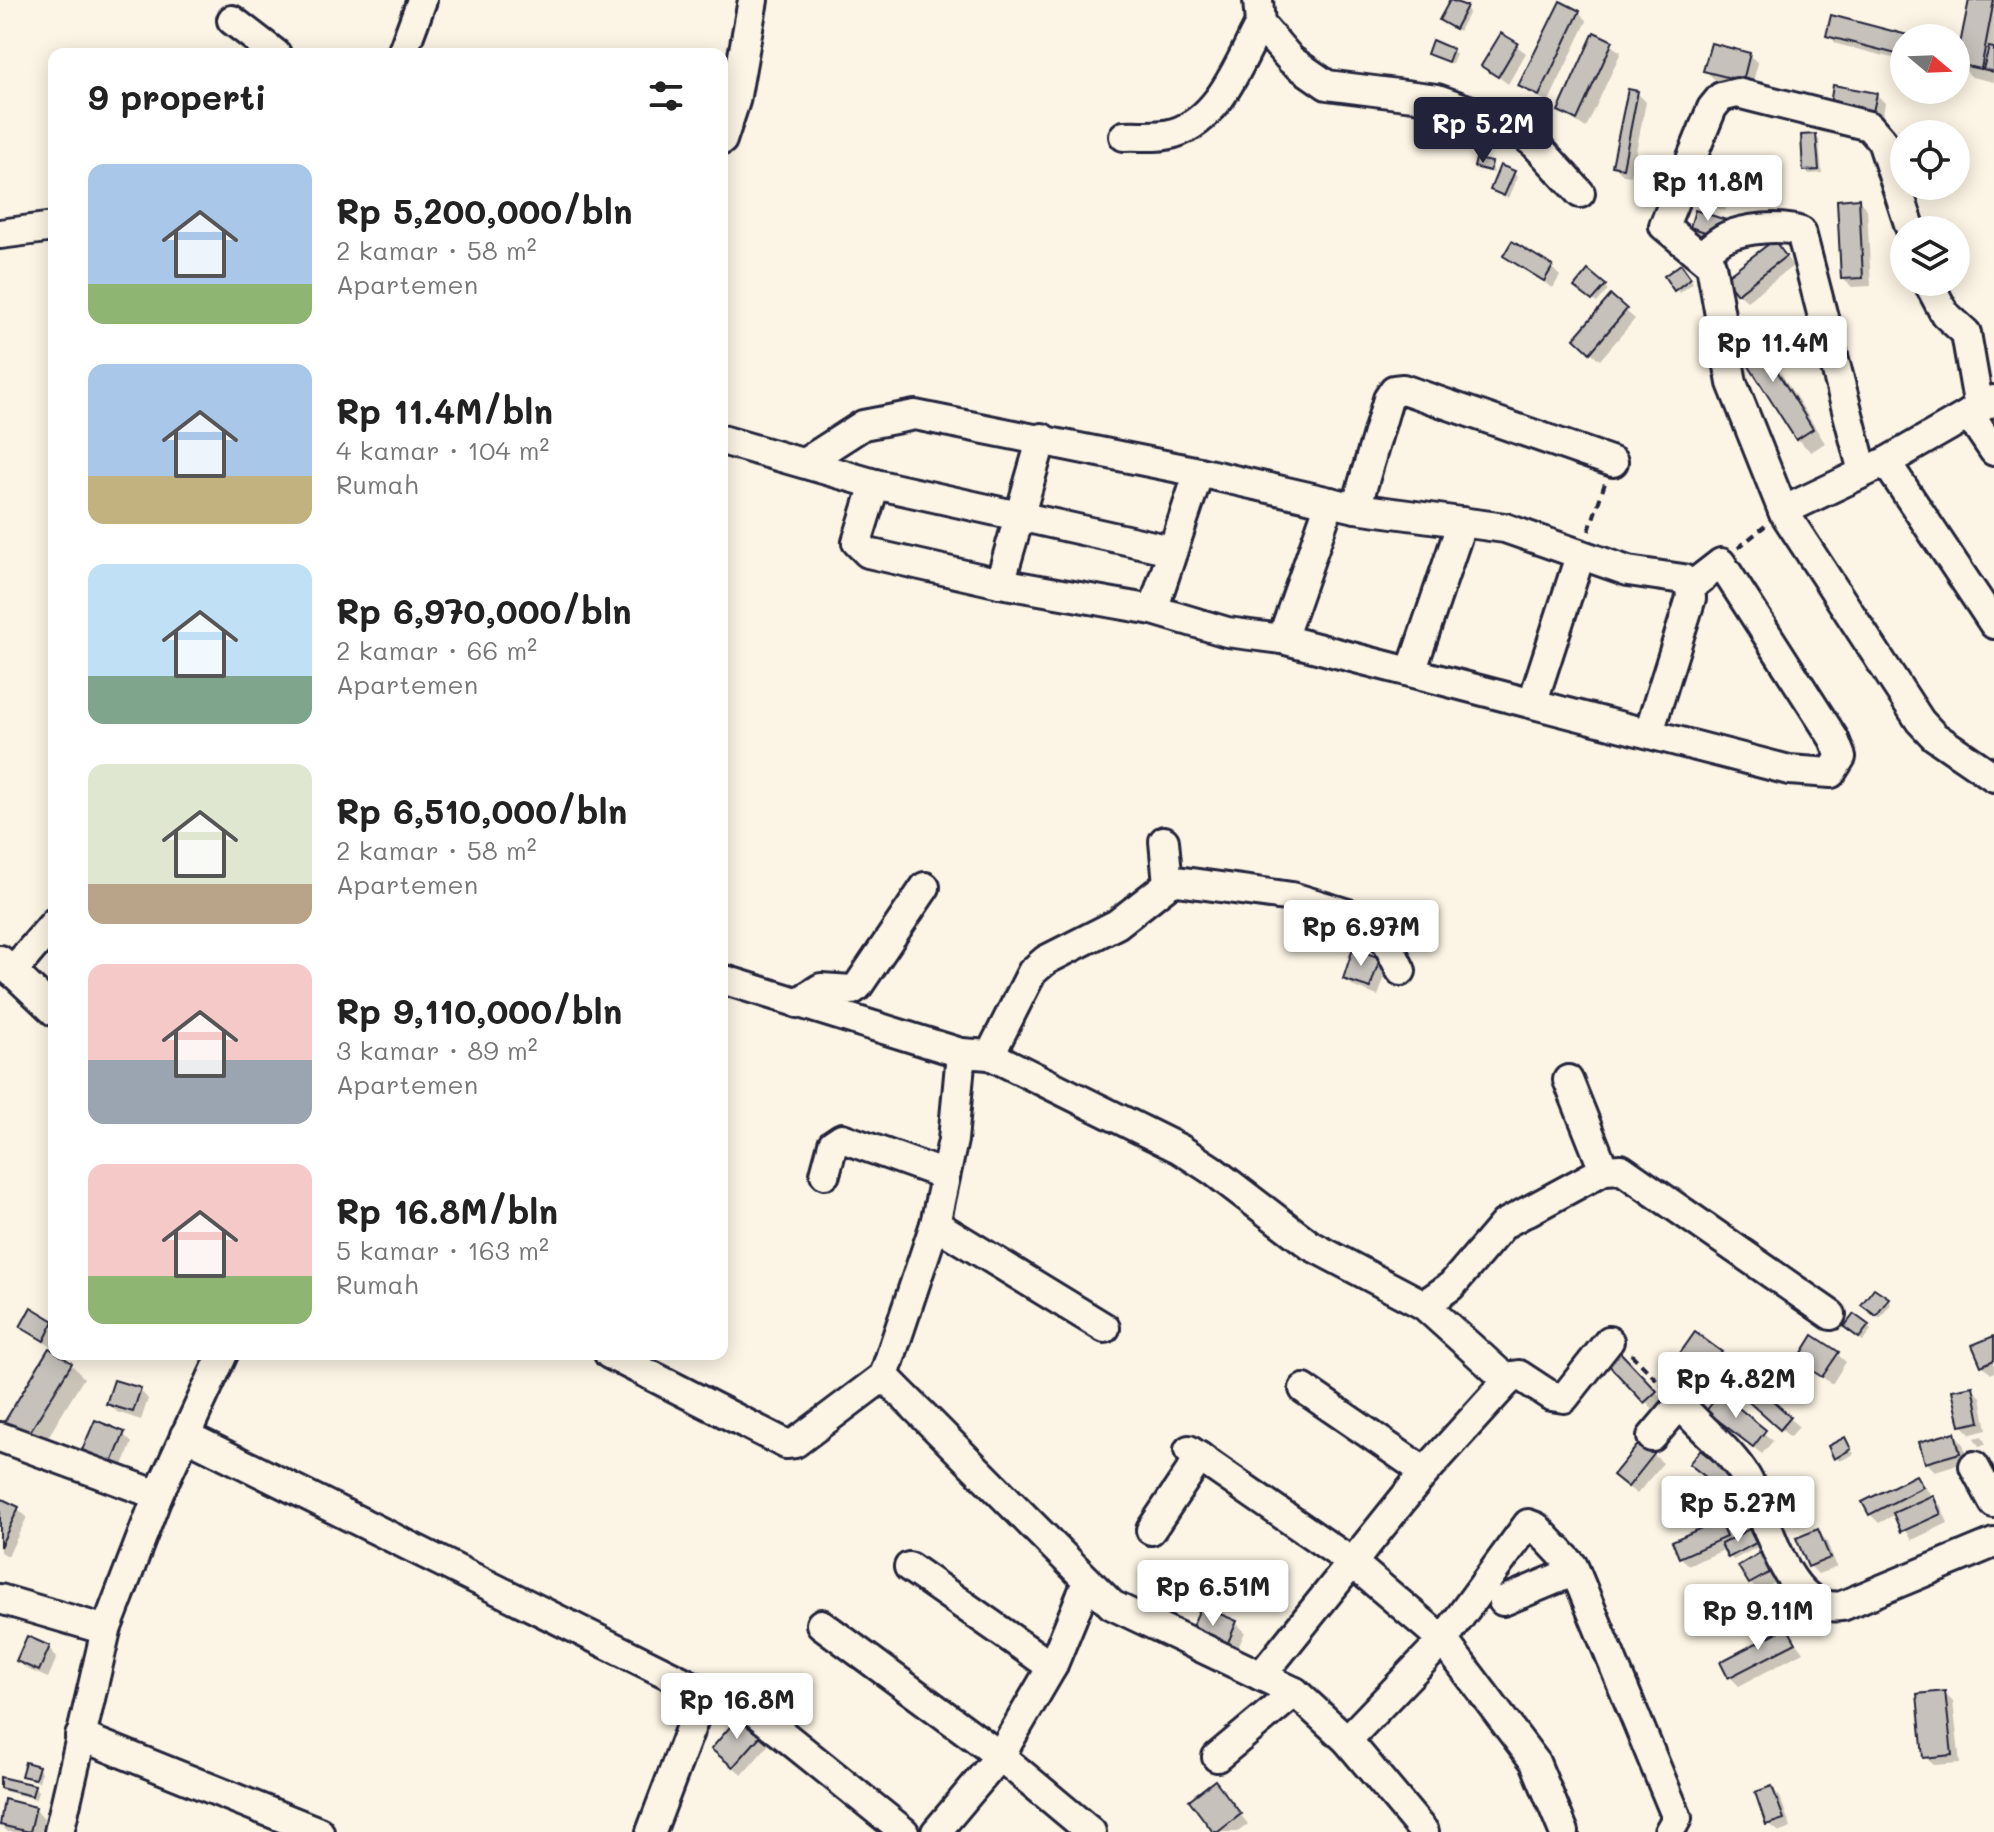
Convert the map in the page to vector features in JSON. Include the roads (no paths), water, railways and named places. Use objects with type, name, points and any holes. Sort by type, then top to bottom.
[{"type":"street","points":[[404,48],[422,0]]},
{"type":"street","points":[[728,122],[735,101],[753,0]]},
{"type":"street","points":[[1124,136],[1171,134],[1192,126],[1210,111],[1259,12],[1291,60],[1327,85],[1437,99],[1513,126],[1536,145],[1580,193]]},
{"type":"street","points":[[232,20],[268,48]]},
{"type":"street","points":[[1906,216],[1882,141],[1869,126],[1737,93],[1721,97],[1712,108],[1664,226],[1673,237],[1711,265],[1732,383],[1783,511],[1920,721],[1934,736],[1994,777]]},
{"type":"street","points":[[1701,256],[1726,237],[1738,234],[1789,227],[1801,232],[1874,467],[1994,624]]},
{"type":"street","points":[[0,234],[48,228]]},
{"type":"street","points":[[1935,296],[1945,314],[1966,333],[1981,407],[1994,451]]},
{"type":"street","points":[[1282,639],[1394,390],[1403,389],[1613,462]]},
{"type":"street","points":[[1783,511],[1874,467],[1981,407]]},
{"type":"street","points":[[804,463],[863,425],[915,415],[1042,438],[1343,505],[1505,528],[1628,571],[1683,579],[1690,587],[1691,598],[1649,732]]},
{"type":"street","points":[[1000,583],[1042,438]]},
{"type":"street","points":[[728,442],[875,484],[1171,550]]},
{"type":"street","points":[[1153,610],[1199,472]]},
{"type":"street","points":[[875,484],[857,542],[862,549],[1000,583],[1153,610],[1227,632],[1282,639],[1533,701],[1789,770],[1831,773],[1841,757],[1834,739],[1721,563],[1690,587]]},
{"type":"street","points":[[1411,672],[1462,522]]},
{"type":"street","points":[[1533,701],[1580,556]]},
{"type":"street","points":[[1164,841],[1168,884]]},
{"type":"street","points":[[990,1055],[1032,972],[1046,960],[1117,924],[1168,884],[1177,881],[1292,897],[1361,918],[1374,924],[1386,940],[1401,971]]},
{"type":"street","points":[[797,1003],[821,988],[852,990],[858,986],[925,887]]},
{"type":"street","points":[[48,928],[6,966],[48,1005]]},
{"type":"street","points":[[728,981],[961,1053],[990,1055],[1180,1149],[1310,1245],[1424,1305],[1508,1381]]},
{"type":"street","points":[[621,1360],[786,1444],[795,1443],[884,1376],[935,1224],[953,1140],[961,1053]]},
{"type":"street","points":[[1568,1080],[1604,1170]]},
{"type":"street","points":[[825,1174],[833,1144],[842,1138],[945,1175]]},
{"type":"street","points":[[1424,1305],[1451,1286],[1504,1224],[1604,1170],[1621,1169],[1642,1180],[1831,1315]]},
{"type":"street","points":[[935,1224],[1105,1328]]},
{"type":"street","points":[[1261,1676],[1350,1561],[1508,1381],[1519,1375],[1551,1396],[1564,1398],[1609,1341]]},
{"type":"street","points":[[59,1832],[106,1630],[158,1495],[220,1360]]},
{"type":"street","points":[[884,1376],[1112,1605],[1295,1692],[1347,1740],[1424,1832]]},
{"type":"street","points":[[1304,1389],[1425,1472]]},
{"type":"street","points":[[1652,1437],[1680,1404],[1745,1475],[1789,1576],[1809,1598],[1825,1606],[1842,1606],[1994,1543]]},
{"type":"street","points":[[185,1435],[704,1692],[734,1701],[755,1712],[904,1832]]},
{"type":"street","points":[[0,1437],[158,1495]]},
{"type":"street","points":[[1151,1530],[1195,1453],[1350,1561],[1443,1640],[1535,1762],[1564,1832]]},
{"type":"street","points":[[1974,1466],[1994,1503]]},
{"type":"street","points":[[1347,1740],[1443,1640],[1528,1524],[1536,1527],[1575,1571],[1677,1818],[1669,1832]]},
{"type":"street","points":[[909,1567],[1052,1667]]},
{"type":"street","points":[[1503,1601],[1575,1571]]},
{"type":"street","points":[[936,1832],[1000,1756],[1052,1667],[1087,1582]]},
{"type":"street","points":[[0,1599],[106,1630]]},
{"type":"street","points":[[821,1624],[1000,1756],[1091,1832]]},
{"type":"street","points":[[651,1832],[704,1692]]},
{"type":"street","points":[[1217,1757],[1295,1692]]},
{"type":"street","points":[[80,1736],[319,1832]]}]
